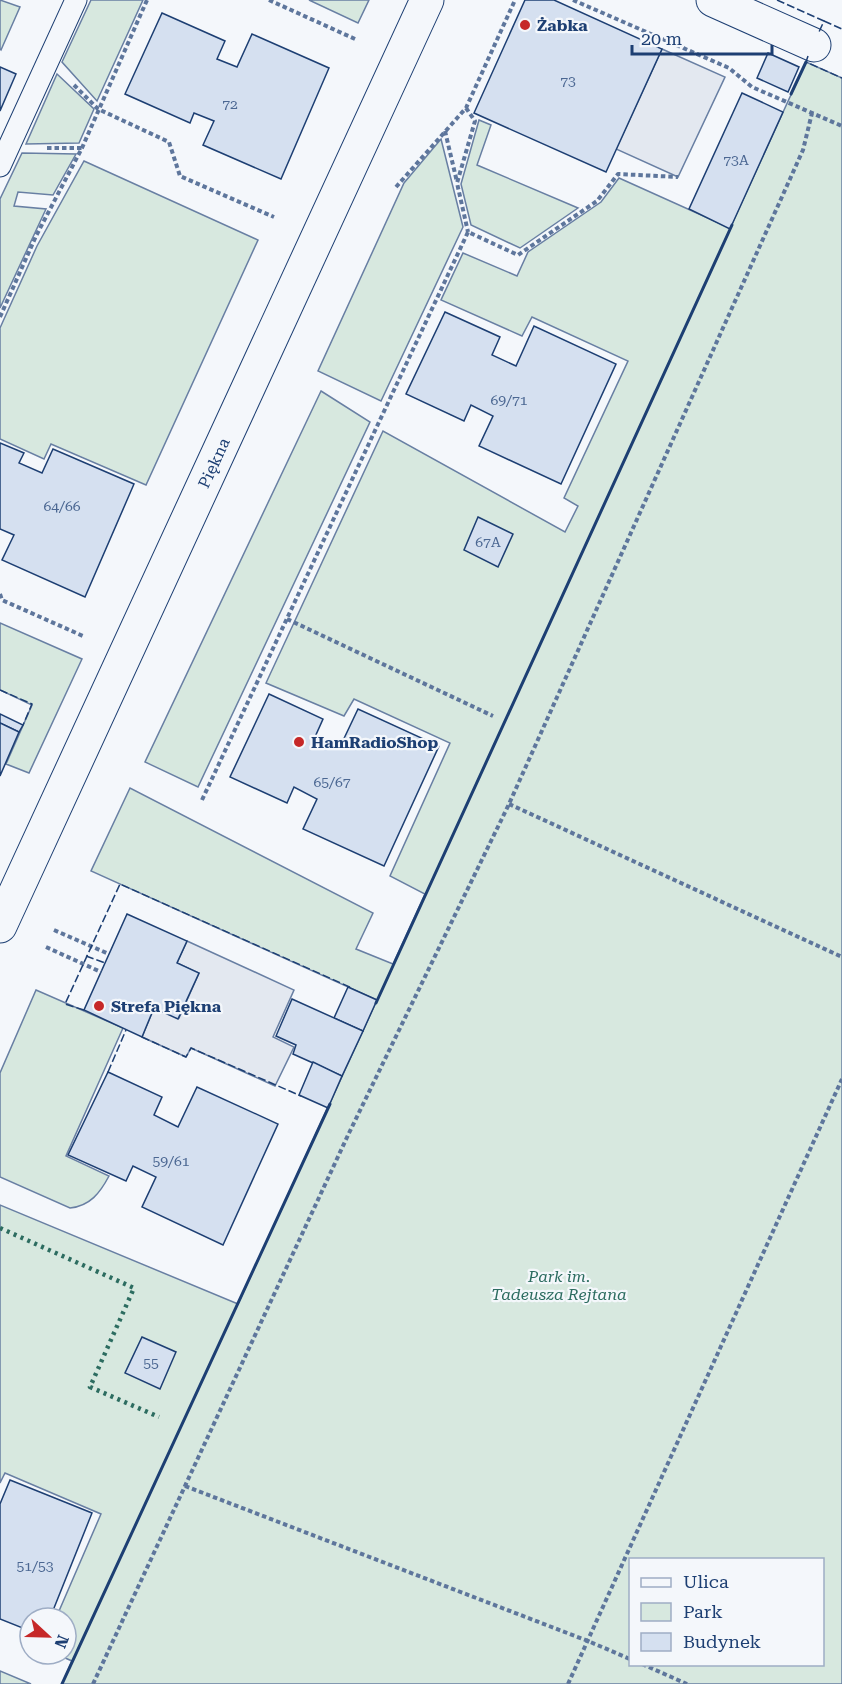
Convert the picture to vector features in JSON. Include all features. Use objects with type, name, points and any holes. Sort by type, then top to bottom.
[{"type":"street","name":"Piękna","points":[[0,926],[427,0]]},
{"type":"street","points":[[713,0],[814,45]]},
{"type":"lane","points":[[0,165],[76,0]]},
{"type":"path","points":[[0,316],[36,236],[82,148],[147,0]]},
{"type":"path","points":[[269,0],[355,39]]},
{"type":"path","points":[[396,187],[466,108],[515,0]]},
{"type":"path","points":[[573,0],[729,68],[753,87],[842,126]]},
{"type":"path","points":[[457,183],[475,121],[466,108]]},
{"type":"path","points":[[98,109],[169,142],[180,176],[274,217]]},
{"type":"path","points":[[93,1684],[349,1133],[509,804],[803,150],[812,114]]},
{"type":"path","points":[[202,800],[468,232],[445,130]]},
{"type":"path","points":[[468,232],[518,255],[597,201],[618,174],[678,177]]},
{"type":"path","points":[[0,594],[2,600],[83,636]]},
{"type":"path","points":[[287,619],[493,716]]},
{"type":"path","points":[[509,804],[842,957]]},
{"type":"path","points":[[54,930],[109,954]]},
{"type":"path","points":[[46,947],[101,972]]},
{"type":"path","points":[[568,1684],[842,1080]]},
{"type":"path","points":[[185,1486],[629,1659]]},
{"type":"path","points":[[644,1666],[687,1684]]},
{"type":"green space","points":[[0,0],[20,7],[1,50],[0,49]]},
{"type":"green space","points":[[91,0],[143,0],[97,101],[62,62]]},
{"type":"green space","points":[[309,0],[369,0],[358,23]]},
{"type":"green space","name":"Park im. Tadeusza Rejtana","points":[[806,62],[842,78],[842,1684],[62,1684],[70,1666],[78,1666],[78,1606],[61,1606],[101,1514],[5,1473],[0,1483],[0,1205],[238,1304],[377,1000],[91,871],[130,788],[373,913],[356,949],[393,964],[425,894],[390,876],[450,743],[354,699],[344,716],[266,683],[383,431],[565,532],[578,506],[564,498],[628,361],[532,317],[522,336],[441,300],[463,253],[517,276],[528,252],[601,202],[619,178],[730,228]]},
{"type":"green space","points":[[57,74],[94,109],[79,143],[26,144]]},
{"type":"green space","points":[[479,120],[491,125],[477,165],[578,208],[520,248],[471,225],[461,184]]},
{"type":"green space","points":[[441,139],[463,227],[381,401],[318,371],[404,183]]},
{"type":"green space","points":[[22,153],[76,154],[53,195],[18,192],[14,206],[46,209],[0,308],[0,199]]},
{"type":"green space","points":[[84,161],[258,240],[146,485],[51,444],[44,459],[0,439],[0,328],[37,246]]},
{"type":"green space","points":[[321,391],[370,422],[198,787],[145,762]]},
{"type":"green space","points":[[0,623],[82,659],[29,773],[6,764],[32,705],[0,690]]},
{"type":"green space","points":[[36,990],[123,1028],[66,1156],[109,1176],[94,1198],[77,1207],[70,1208],[0,1177],[0,1073]]},
{"type":"green space","points":[[0,1671],[31,1684],[0,1684]]},
{"type":"shaded area","points":[[662,49],[725,77],[678,177],[616,149]]},
{"type":"shaded area","points":[[187,941],[294,990],[273,1037],[294,1047],[275,1086],[191,1048],[186,1057],[142,1037],[154,1008],[179,1018],[199,973],[177,963]]},
{"type":"building","points":[[525,0],[554,0],[662,49],[606,172],[474,113]]},
{"type":"building","points":[[162,13],[225,41],[217,59],[237,67],[252,34],[329,68],[281,179],[203,145],[214,121],[194,113],[190,123],[125,94]]},
{"type":"building","points":[[768,53],[799,67],[788,92],[757,78]]},
{"type":"building","points":[[0,67],[16,74],[0,111]]},
{"type":"building","points":[[742,93],[783,112],[730,229],[689,209]]},
{"type":"building","points":[[445,312],[500,337],[492,355],[516,366],[534,326],[616,364],[561,484],[479,446],[493,416],[471,405],[464,421],[406,394]]},
{"type":"building","points":[[0,443],[24,453],[19,463],[42,473],[53,449],[134,484],[85,597],[2,560],[14,535],[0,529]]},
{"type":"building","points":[[478,517],[513,534],[498,567],[464,550]]},
{"type":"building","points":[[269,694],[323,719],[315,737],[339,749],[358,709],[439,746],[384,866],[303,829],[317,799],[294,787],[287,803],[230,777]]},
{"type":"building","points":[[0,714],[23,725],[19,732],[0,723]]},
{"type":"building","points":[[0,723],[19,732],[0,776]]},
{"type":"building","points":[[127,914],[187,941],[177,963],[199,973],[178,1019],[154,1008],[142,1037],[84,1010]]},
{"type":"building","points":[[348,987],[377,1000],[363,1031],[334,1018]]},
{"type":"building","points":[[292,999],[363,1031],[342,1076],[293,1054],[296,1045],[276,1036]]},
{"type":"building","points":[[313,1062],[342,1076],[328,1108],[299,1095]]},
{"type":"building","points":[[108,1072],[162,1097],[154,1115],[178,1127],[197,1087],[278,1124],[223,1245],[142,1207],[156,1177],[133,1166],[126,1181],[68,1155]]},
{"type":"building","points":[[142,1337],[176,1352],[160,1389],[125,1373]]},
{"type":"building","points":[[10,1480],[92,1513],[55,1606],[18,1606],[18,1626],[0,1619],[0,1504]]},
{"type":"hedge","points":[[0,1228],[134,1288],[90,1387],[159,1417]]},
{"type":"fence","points":[[777,0],[824,21],[818,34]]},
{"type":"fence","points":[[824,21],[842,29]]},
{"type":"fence","points":[[808,56],[806,62],[842,78]]},
{"type":"fence","points":[[0,690],[32,704],[23,725]]},
{"type":"fence","points":[[84,1010],[65,1004],[120,884],[352,988]]},
{"type":"fence","points":[[86,956],[105,963]]},
{"type":"fence","points":[[108,1072],[126,1030]]},
{"type":"fence","points":[[142,1037],[186,1057],[191,1048],[301,1096]]},
{"type":"wall","points":[[791,94],[806,62]]},
{"type":"wall","points":[[376,1003],[732,225]]},
{"type":"wall","points":[[62,1684],[330,1104]]},
{"type":"place","name":"Żabka","points":[[525,25]]},
{"type":"place","name":"HamRadioShop","points":[[299,742]]},
{"type":"place","name":"Strefa Piękna","points":[[99,1006]]}]
